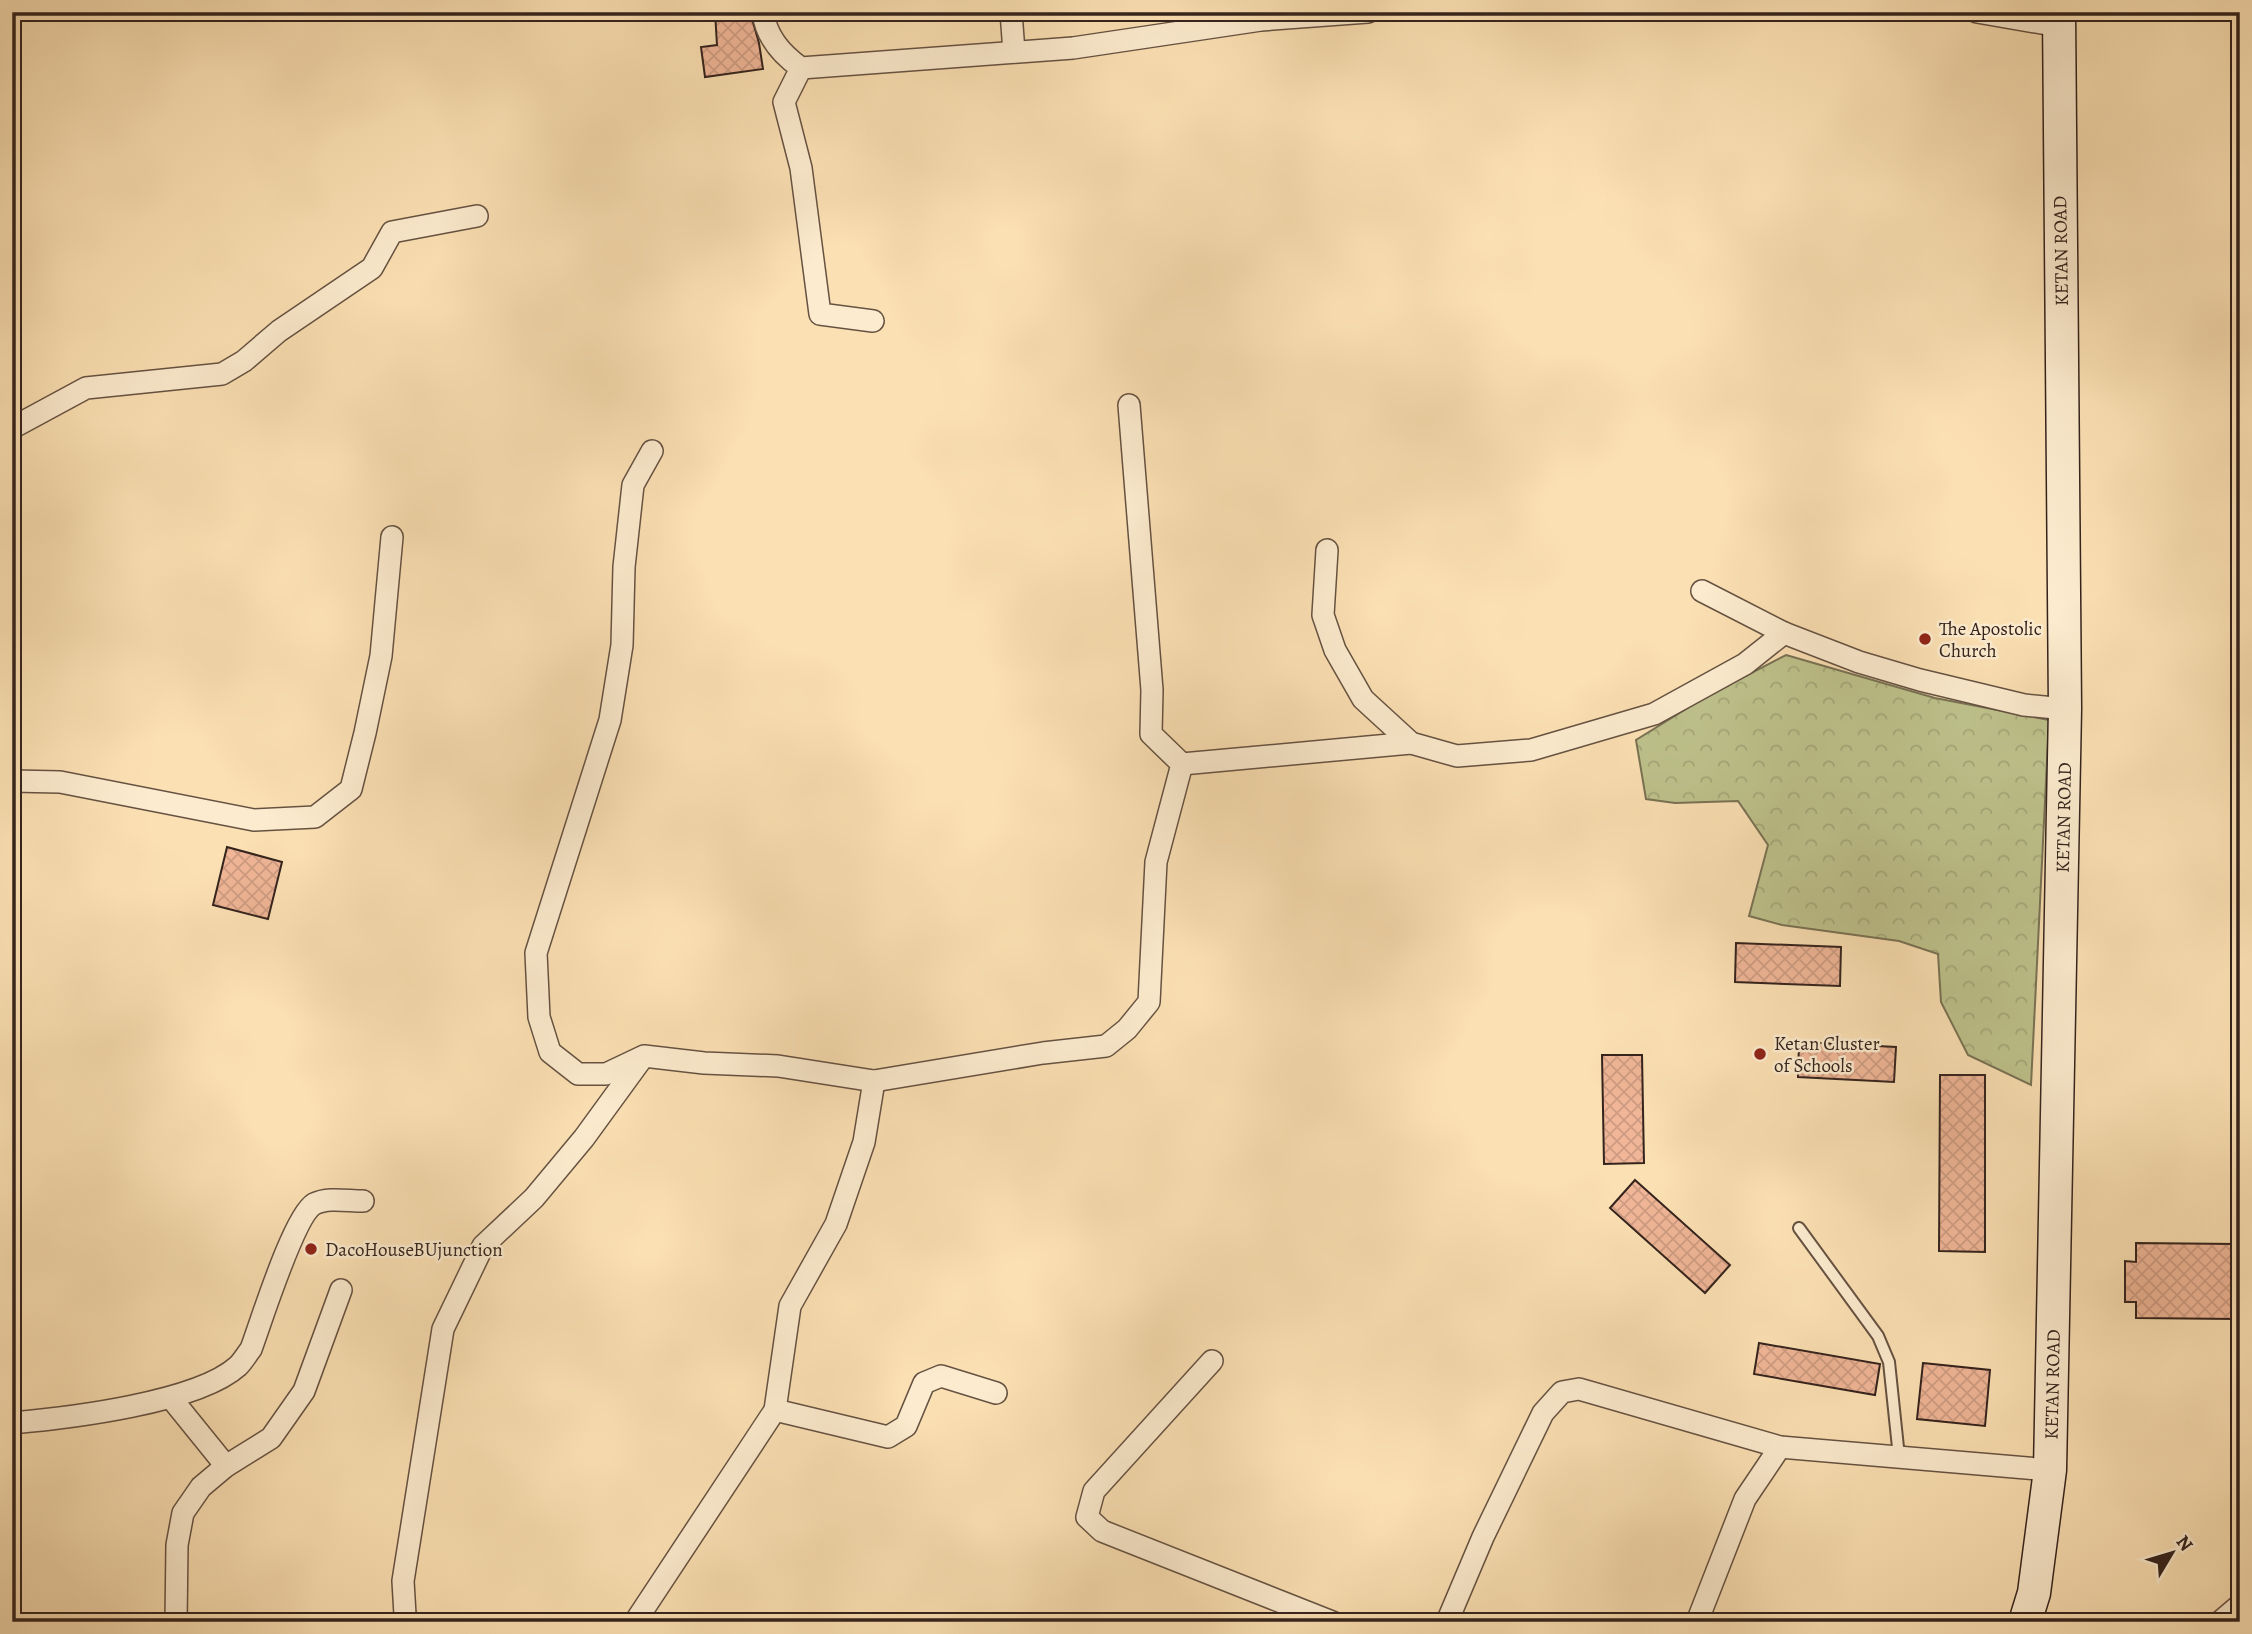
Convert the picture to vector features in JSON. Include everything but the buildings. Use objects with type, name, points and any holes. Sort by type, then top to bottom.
[{"type":"street","points":[[763,12],[765,27],[783,55],[802,68],[1073,48],[1261,20],[1368,12]]},
{"type":"street","points":[[1011,12],[1014,52]]},
{"type":"street","points":[[1977,12],[2059,19]]},
{"type":"street","name":"KETAN ROAD","points":[[2025,1622],[2034,1593],[2050,1470],[2065,709],[2059,19]]},
{"type":"street","points":[[802,68],[784,102],[801,168],[820,314],[873,321]]},
{"type":"street","points":[[12,428],[86,388],[222,374],[244,361],[279,331],[372,268],[392,232],[477,216]]},
{"type":"street","points":[[1129,405],[1152,690],[1151,734],[1182,764],[1411,743],[1457,756],[1531,750],[1654,714],[1745,664],[1784,633]]},
{"type":"street","points":[[652,451],[634,485],[624,567],[622,645],[610,719],[536,953],[539,1017],[550,1052],[578,1074],[606,1074],[644,1056],[704,1063],[778,1066],[874,1081],[1042,1053],[1106,1046],[1127,1029],[1149,1002],[1156,862],[1182,764]]},
{"type":"street","points":[[12,781],[60,782],[254,820],[315,817],[351,789],[381,656],[392,537]]},
{"type":"street","points":[[1327,550],[1323,615],[1335,650],[1363,699],[1411,743]]},
{"type":"street","points":[[1702,591],[1784,633],[1859,662],[2024,705],[2065,709]]},
{"type":"street","points":[[409,1622],[405,1615],[403,1581],[443,1329],[483,1245],[534,1198],[584,1138],[644,1056]]},
{"type":"street","points":[[635,1622],[775,1410],[790,1306],[835,1224],[864,1142],[874,1081]]},
{"type":"street","points":[[12,1423],[61,1419],[171,1398],[221,1378],[239,1365],[251,1349],[296,1231],[309,1208],[327,1200],[362,1201]]},
{"type":"street","points":[[176,1622],[177,1545],[183,1513],[201,1487],[226,1466],[271,1438],[304,1391],[341,1290]]},
{"type":"street","points":[[1212,1361],[1094,1491],[1087,1517],[1102,1531],[1332,1622]]},
{"type":"street","points":[[775,1410],[888,1437],[906,1426],[924,1383],[941,1376],[996,1393]]},
{"type":"street","points":[[1447,1622],[1483,1537],[1543,1413],[1562,1392],[1579,1389],[1780,1447],[2050,1470]]},
{"type":"street","points":[[171,1398],[226,1466]]},
{"type":"street","points":[[1697,1622],[1745,1499],[1780,1447]]},
{"type":"street","points":[[2220,1622],[2240,1605]]},
{"type":"lane","points":[[1800,1228],[1878,1336],[1887,1354],[1899,1457]]},
{"type":"green space","points":[[1786,655],[1935,698],[2049,720],[2031,1085],[1968,1055],[1941,1002],[1938,954],[1899,941],[1782,925],[1749,916],[1768,845],[1738,801],[1675,803],[1646,799],[1636,740],[1707,696]]},
{"type":"place","name":"The Apostolic Church","points":[[1925,639]]},
{"type":"place","name":"Ketan Cluster of Schools","points":[[1760,1054]]},
{"type":"place","name":"DacoHouseBUjunction","points":[[311,1249]]}]
